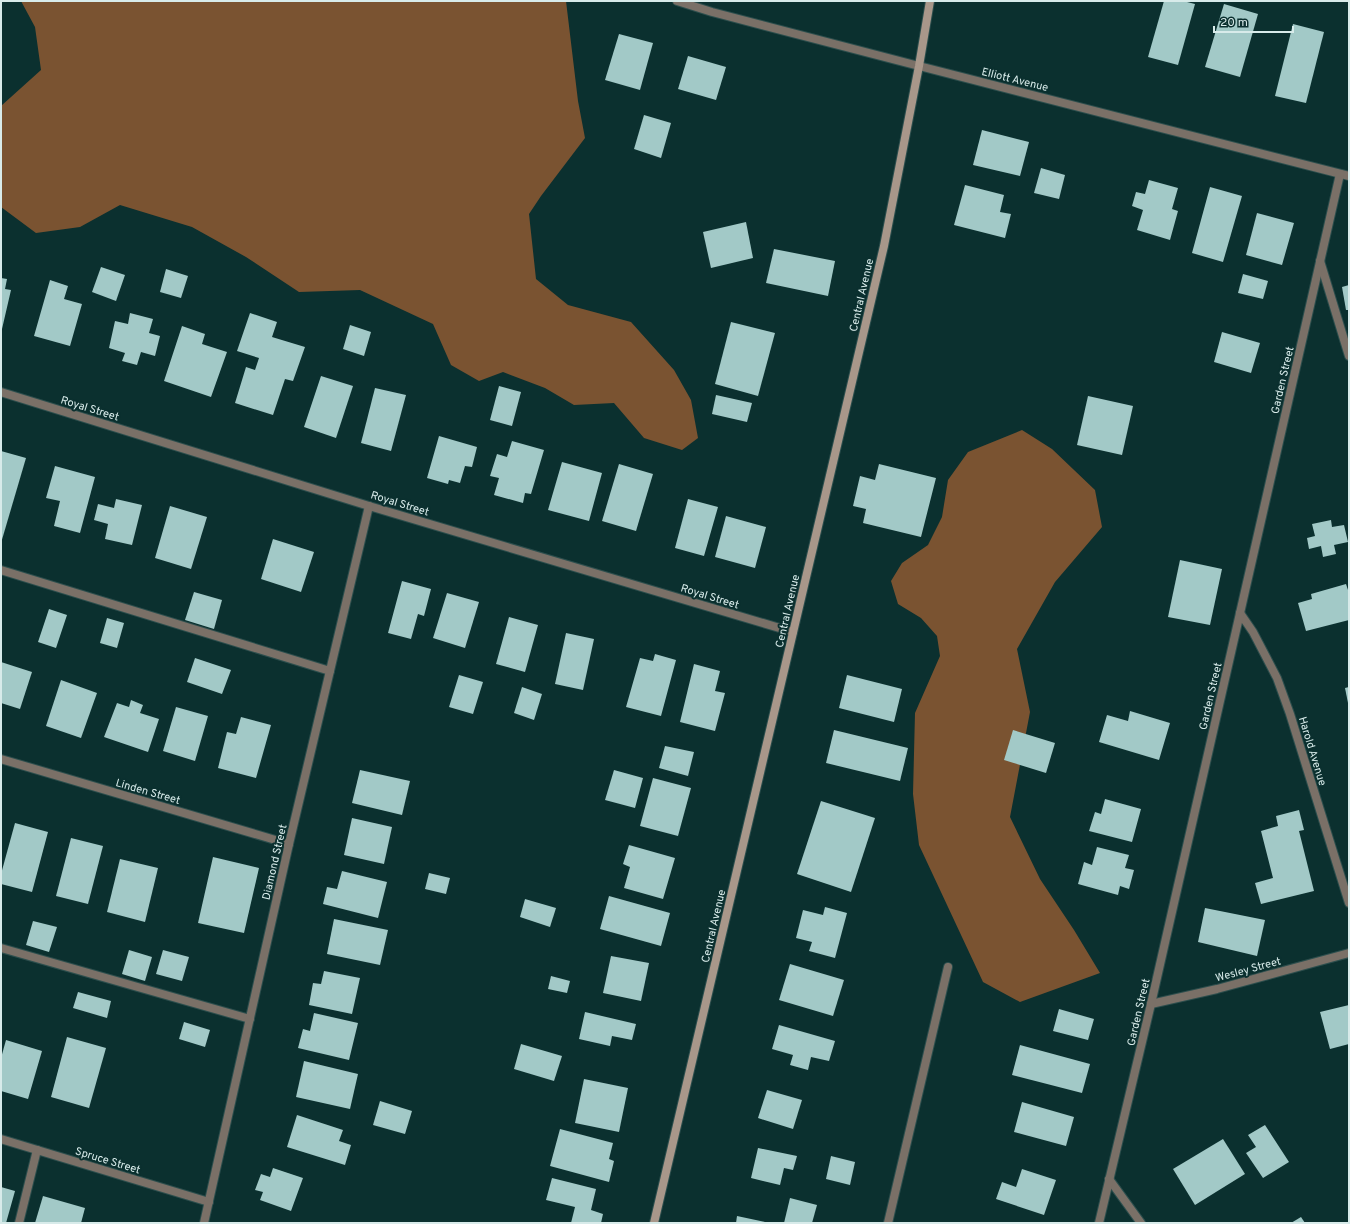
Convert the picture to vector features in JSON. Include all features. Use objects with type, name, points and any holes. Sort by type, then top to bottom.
[{"type":"street","name":"Elliott Avenue","points":[[677,1],[712,12],[919,66],[1349,176]]},
{"type":"street","name":"Central Avenue","points":[[654,1223],[884,246],[930,1]]},
{"type":"street","name":"Garden Street","points":[[1099,1223],[1151,1004],[1340,174]]},
{"type":"street","points":[[1320,261],[1349,356]]},
{"type":"street","name":"Royal Street","points":[[1,392],[369,506],[793,632]]},
{"type":"street","name":"Diamond Street","points":[[204,1223],[289,844],[369,506]]},
{"type":"street","points":[[1,570],[330,671]]},
{"type":"street","name":"Harold Avenue","points":[[1240,613],[1253,632],[1276,678],[1290,714],[1349,903]]},
{"type":"street","name":"Linden Street","points":[[1,760],[289,844]]},
{"type":"street","points":[[1,948],[250,1019]]},
{"type":"street","name":"Wesley Street","points":[[1151,1004],[1217,989],[1349,953]]},
{"type":"street","points":[[888,1223],[948,967]]},
{"type":"street","name":"Spruce Street","points":[[1,1139],[209,1202]]},
{"type":"street","points":[[19,1223],[37,1150]]},
{"type":"street","points":[[1109,1179],[1141,1223]]},
{"type":"shaded area","points":[[21,1],[566,1],[578,101],[585,138],[529,214],[536,279],[568,305],[631,322],[674,370],[691,400],[698,438],[682,450],[644,438],[614,403],[574,405],[545,388],[503,372],[479,381],[451,365],[433,324],[360,290],[299,292],[246,257],[192,227],[120,205],[80,227],[36,233],[1,207],[1,106],[41,70],[35,27]]},
{"type":"shaded area","points":[[1022,430],[1052,449],[1095,490],[1102,527],[1055,582],[1017,649],[1030,712],[1010,817],[1040,879],[1074,930],[1100,973],[1020,1002],[983,982],[919,845],[913,794],[915,713],[940,656],[937,636],[921,618],[898,604],[891,581],[902,563],[928,545],[942,517],[948,480],[968,452]]},
{"type":"building","points":[[1164,1],[1183,1],[1195,4],[1178,65],[1148,57]]},
{"type":"building","points":[[1224,4],[1258,14],[1240,77],[1205,67]]},
{"type":"building","points":[[1293,24],[1324,32],[1306,103],[1275,96]]},
{"type":"building","points":[[619,34],[653,43],[640,90],[605,80]]},
{"type":"building","points":[[688,56],[726,67],[716,100],[678,89]]},
{"type":"building","points":[[644,115],[671,123],[661,158],[634,149]]},
{"type":"building","points":[[982,130],[1029,142],[1020,176],[973,165]]},
{"type":"building","points":[[1041,168],[1065,175],[1059,199],[1034,193]]},
{"type":"building","points":[[1149,180],[1178,188],[1172,209],[1178,211],[1170,240],[1137,230],[1143,210],[1132,206],[1136,192],[1145,194]]},
{"type":"building","points":[[965,185],[1004,195],[1000,212],[1011,214],[1005,238],[954,225]]},
{"type":"building","points":[[1210,187],[1242,196],[1223,262],[1192,253]]},
{"type":"building","points":[[1257,213],[1294,223],[1282,265],[1246,255]]},
{"type":"building","points":[[746,222],[753,258],[711,268],[703,232]]},
{"type":"building","points":[[774,249],[835,261],[828,296],[766,283]]},
{"type":"building","points":[[101,267],[125,275],[116,301],[92,292]]},
{"type":"building","points":[[166,269],[188,276],[181,298],[160,292]]},
{"type":"building","points":[[1243,274],[1268,281],[1263,299],[1238,293]]},
{"type":"building","points":[[1,278],[7,279],[5,289],[11,290],[2,329]]},
{"type":"building","points":[[50,280],[68,286],[64,299],[82,304],[70,346],[34,336]]},
{"type":"building","points":[[1349,285],[1349,310],[1346,310],[1342,287]]},
{"type":"building","points":[[130,313],[153,319],[149,333],[160,336],[155,356],[141,352],[137,365],[122,361],[125,353],[109,348],[115,321],[128,324]]},
{"type":"building","points":[[250,313],[277,322],[272,337],[305,347],[293,381],[285,379],[273,415],[235,403],[246,367],[255,370],[259,358],[237,351]]},
{"type":"building","points":[[731,322],[775,333],[758,396],[715,384]]},
{"type":"building","points":[[350,325],[371,332],[364,356],[343,349]]},
{"type":"building","points":[[182,326],[205,334],[202,344],[227,352],[211,397],[164,381]]},
{"type":"building","points":[[1222,332],[1260,343],[1251,373],[1214,362]]},
{"type":"building","points":[[321,376],[353,386],[336,438],[304,427]]},
{"type":"building","points":[[499,386],[521,392],[512,426],[490,420]]},
{"type":"building","points":[[375,388],[406,395],[391,451],[361,443]]},
{"type":"building","points":[[716,395],[752,403],[747,422],[712,414]]},
{"type":"building","points":[[1088,396],[1133,406],[1122,455],[1077,445]]},
{"type":"building","points":[[439,436],[477,447],[472,467],[465,466],[460,483],[449,480],[448,484],[427,478]]},
{"type":"building","points":[[512,441],[544,450],[531,494],[525,493],[523,503],[494,495],[499,478],[490,476],[497,454],[507,457]]},
{"type":"building","points":[[1,451],[26,458],[1,543]]},
{"type":"building","points":[[562,462],[602,473],[589,521],[548,510]]},
{"type":"building","points":[[619,464],[653,474],[636,531],[602,521]]},
{"type":"building","points":[[879,464],[936,478],[921,537],[863,523],[866,509],[853,506],[860,476],[875,480]]},
{"type":"building","points":[[55,466],[95,477],[80,533],[54,526],[60,501],[46,498]]},
{"type":"building","points":[[116,499],[142,505],[132,545],[105,539],[108,524],[94,520],[98,504],[114,508]]},
{"type":"building","points":[[688,499],[718,507],[704,556],[675,548]]},
{"type":"building","points":[[170,506],[207,517],[191,569],[155,558]]},
{"type":"building","points":[[726,516],[766,527],[755,568],[715,557]]},
{"type":"building","points":[[1331,520],[1332,527],[1344,525],[1348,542],[1334,545],[1336,554],[1323,557],[1321,546],[1309,549],[1307,538],[1315,536],[1312,524]]},
{"type":"building","points":[[273,539],[314,552],[301,592],[261,579]]},
{"type":"building","points":[[1180,560],[1222,569],[1210,625],[1168,617]]},
{"type":"building","points":[[402,581],[431,589],[424,616],[418,614],[411,639],[388,633]]},
{"type":"building","points":[[1346,584],[1349,593],[1349,620],[1306,631],[1298,603],[1312,599],[1311,594]]},
{"type":"building","points":[[194,592],[222,600],[214,629],[185,620]]},
{"type":"building","points":[[447,593],[479,602],[465,648],[433,638]]},
{"type":"building","points":[[49,609],[67,615],[56,648],[38,642]]},
{"type":"building","points":[[509,617],[538,625],[525,672],[496,664]]},
{"type":"building","points":[[107,618],[124,623],[117,648],[100,643]]},
{"type":"building","points":[[566,633],[594,639],[583,690],[555,684]]},
{"type":"building","points":[[655,654],[676,660],[661,716],[626,707],[640,658],[653,661]]},
{"type":"building","points":[[195,658],[231,670],[222,694],[187,682]]},
{"type":"building","points":[[1,662],[32,672],[20,709],[1,703]]},
{"type":"building","points":[[694,664],[720,671],[715,691],[725,693],[715,731],[680,722]]},
{"type":"building","points":[[459,675],[483,682],[473,714],[449,707]]},
{"type":"building","points":[[847,675],[902,689],[894,722],[839,708]]},
{"type":"building","points":[[61,680],[97,693],[81,738],[46,726]]},
{"type":"building","points":[[522,687],[542,694],[534,720],[514,713]]},
{"type":"building","points":[[1349,687],[1349,703],[1348,703],[1345,688]]},
{"type":"building","points":[[131,700],[143,705],[140,713],[159,719],[148,752],[104,737],[117,703],[129,707]]},
{"type":"building","points":[[176,707],[208,716],[195,761],[163,751]]},
{"type":"building","points":[[1130,711],[1170,723],[1159,760],[1099,742],[1107,715],[1128,721]]},
{"type":"building","points":[[241,717],[271,725],[256,778],[218,768],[227,732],[236,734]]},
{"type":"building","points":[[834,730],[908,748],[900,781],[826,763]]},
{"type":"building","points":[[1013,730],[1055,743],[1046,773],[1004,760]]},
{"type":"building","points":[[665,746],[694,752],[688,776],[659,768]]},
{"type":"building","points":[[360,770],[410,781],[402,815],[352,803]]},
{"type":"building","points":[[614,770],[643,778],[635,808],[605,800]]},
{"type":"building","points":[[653,778],[691,788],[678,836],[640,826]]},
{"type":"building","points":[[1105,799],[1141,809],[1132,842],[1089,831],[1095,812],[1101,814]]},
{"type":"building","points":[[821,801],[875,818],[851,892],[797,874]]},
{"type":"building","points":[[1299,810],[1304,830],[1299,831],[1314,891],[1261,904],[1255,883],[1273,878],[1261,831],[1278,826],[1276,816]]},
{"type":"building","points":[[352,818],[392,827],[384,864],[344,855]]},
{"type":"building","points":[[15,823],[48,832],[32,892],[1,884],[1,874]]},
{"type":"building","points":[[71,838],[103,846],[88,904],[56,896]]},
{"type":"building","points":[[629,845],[675,858],[663,899],[624,888],[630,867],[623,864]]},
{"type":"building","points":[[1097,847],[1129,855],[1125,868],[1134,870],[1129,889],[1120,886],[1118,895],[1078,884],[1084,862],[1092,865]]},
{"type":"building","points":[[213,857],[259,868],[244,933],[198,923]]},
{"type":"building","points":[[120,859],[158,868],[145,922],[107,912]]},
{"type":"building","points":[[342,871],[387,882],[378,918],[323,904],[327,887],[337,889]]},
{"type":"building","points":[[429,873],[450,878],[446,894],[425,889]]},
{"type":"building","points":[[609,896],[670,913],[661,946],[600,929]]},
{"type":"building","points":[[525,899],[556,908],[550,927],[520,917]]},
{"type":"building","points":[[825,907],[847,913],[835,958],[809,951],[812,942],[796,938],[803,910],[823,915]]},
{"type":"building","points":[[1205,908],[1265,920],[1257,956],[1198,942]]},
{"type":"building","points":[[334,919],[388,930],[380,965],[327,954]]},
{"type":"building","points":[[33,921],[57,927],[49,952],[26,945]]},
{"type":"building","points":[[129,950],[152,957],[145,981],[122,974]]},
{"type":"building","points":[[163,950],[189,957],[182,981],[156,974]]},
{"type":"building","points":[[611,956],[649,963],[641,1001],[603,993]]},
{"type":"building","points":[[790,964],[844,980],[833,1016],[779,1000]]},
{"type":"building","points":[[324,971],[360,978],[352,1014],[309,1005],[313,983],[321,984]]},
{"type":"building","points":[[551,976],[570,981],[567,993],[548,989]]},
{"type":"building","points":[[78,992],[111,1001],[107,1018],[73,1008]]},
{"type":"building","points":[[1349,1005],[1349,1044],[1330,1049],[1320,1012]]},
{"type":"building","points":[[1059,1009],[1094,1019],[1088,1040],[1053,1031]]},
{"type":"building","points":[[585,1012],[636,1024],[632,1040],[612,1036],[610,1046],[579,1039]]},
{"type":"building","points":[[314,1013],[358,1023],[349,1060],[298,1048],[303,1029],[310,1031]]},
{"type":"building","points":[[184,1022],[210,1030],[205,1047],[179,1039]]},
{"type":"building","points":[[779,1025],[835,1041],[829,1061],[811,1057],[808,1070],[790,1065],[793,1055],[772,1049]]},
{"type":"building","points":[[67,1037],[106,1048],[89,1108],[51,1097]]},
{"type":"building","points":[[6,1040],[42,1051],[28,1099],[1,1091],[1,1058]]},
{"type":"building","points":[[521,1044],[562,1056],[554,1081],[514,1069]]},
{"type":"building","points":[[1020,1045],[1090,1064],[1082,1093],[1012,1075]]},
{"type":"building","points":[[304,1061],[358,1074],[350,1109],[296,1097]]},
{"type":"building","points":[[584,1079],[628,1088],[619,1132],[575,1123]]},
{"type":"building","points":[[767,1090],[802,1100],[793,1129],[758,1118]]},
{"type":"building","points":[[380,1101],[412,1111],[405,1134],[373,1125]]},
{"type":"building","points":[[1022,1102],[1074,1117],[1066,1146],[1014,1132]]},
{"type":"building","points":[[297,1115],[343,1130],[339,1141],[351,1145],[345,1165],[287,1147]]},
{"type":"building","points":[[1265,1125],[1289,1162],[1263,1178],[1246,1153],[1256,1147],[1248,1135]]},
{"type":"building","points":[[560,1129],[613,1143],[609,1159],[614,1161],[609,1182],[550,1166]]},
{"type":"building","points":[[1223,1139],[1245,1174],[1195,1205],[1173,1169]]},
{"type":"building","points":[[758,1148],[797,1156],[793,1170],[784,1168],[780,1185],[751,1178]]},
{"type":"building","points":[[831,1156],[855,1162],[850,1185],[826,1179]]},
{"type":"building","points":[[273,1168],[303,1178],[291,1211],[260,1200],[263,1192],[255,1190],[261,1174],[270,1177]]},
{"type":"building","points":[[1022,1169],[1056,1180],[1044,1215],[996,1199],[1002,1182],[1016,1187]]},
{"type":"building","points":[[552,1178],[596,1189],[591,1210],[603,1214],[601,1223],[571,1223],[575,1207],[546,1200]]},
{"type":"building","points":[[1,1187],[15,1191],[6,1223],[1,1223]]},
{"type":"building","points":[[43,1196],[85,1208],[81,1223],[35,1223]]},
{"type":"building","points":[[790,1198],[817,1205],[812,1223],[784,1223]]},
{"type":"building","points":[[737,1216],[765,1222],[765,1223],[736,1223]]},
{"type":"building","points":[[1301,1217],[1305,1223],[1291,1223]]}]
